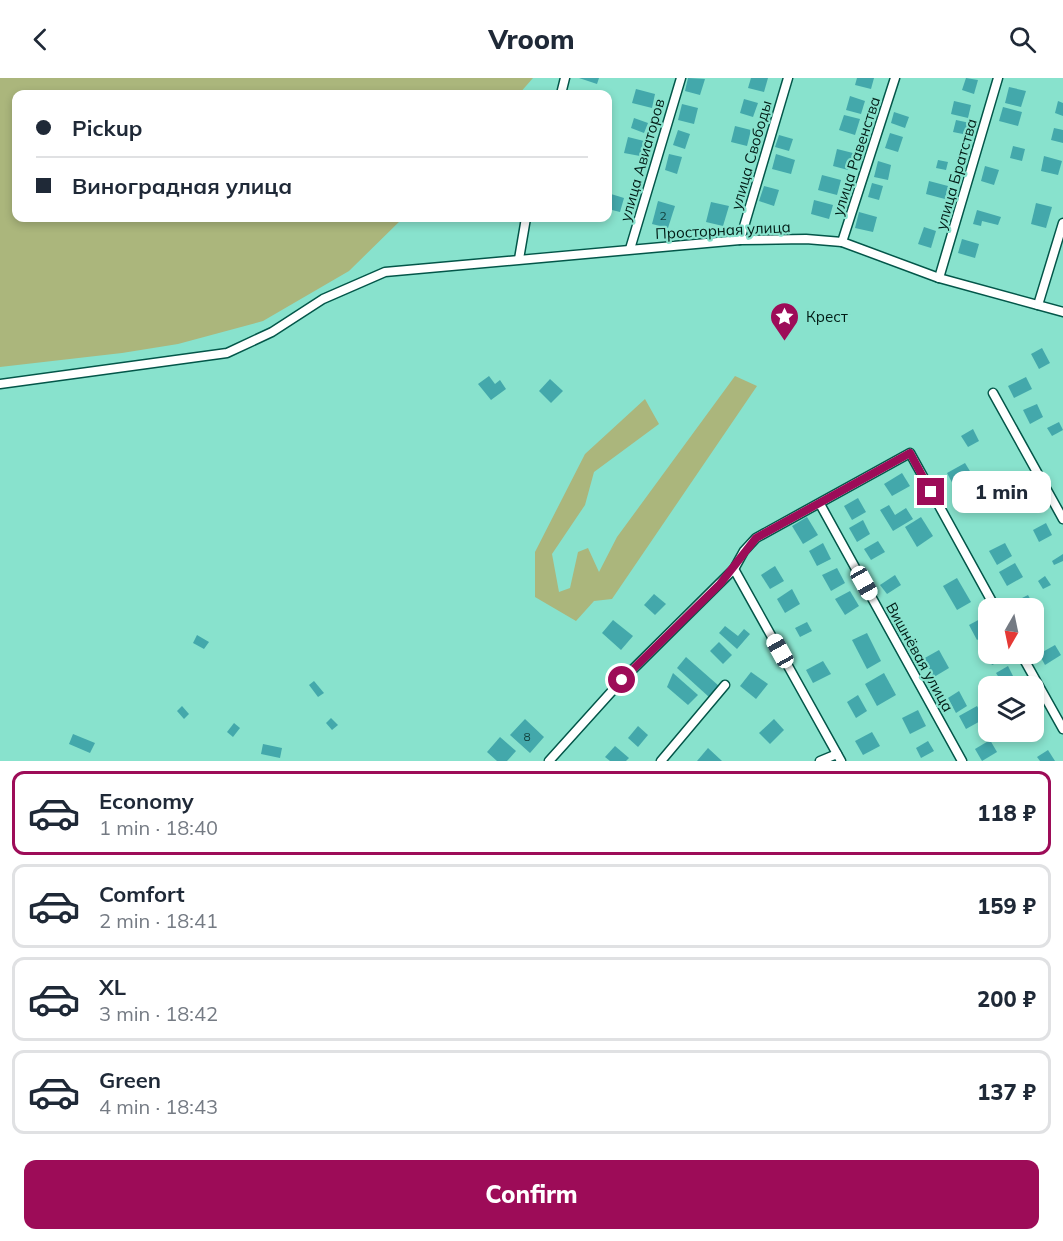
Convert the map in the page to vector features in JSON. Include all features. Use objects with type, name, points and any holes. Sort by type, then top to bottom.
[{"type":"street","name":"улица Авиаторов","points":[[630,249],[681,78]]},
{"type":"street","name":"улица Свободы","points":[[740,240],[788,78]]},
{"type":"street","name":"улица Равенства","points":[[842,243],[895,78]]},
{"type":"street","name":"улица Братства","points":[[939,278],[998,78]]},
{"type":"street","points":[[519,259],[525,222]]},
{"type":"street","points":[[1038,305],[1063,223]]},
{"type":"street","name":"Просторная улица","points":[[0,384],[227,353],[272,332],[323,298],[385,273],[740,240],[806,239],[842,243],[939,278],[1063,312]]},
{"type":"street","points":[[993,393],[1063,519]]},
{"type":"street","points":[[549,761],[622,680],[734,569],[744,551],[756,538],[910,453],[990,598]]},
{"type":"street","name":"Вишнёвая улица","points":[[820,504],[962,761]]},
{"type":"street","points":[[734,569],[839,757],[820,761]]},
{"type":"street","points":[[1027,664],[1063,729]]},
{"type":"street","points":[[661,761],[725,685]]},
{"type":"green space","points":[[0,78],[533,78],[522,90],[12,90],[12,222],[399,222],[349,271],[263,321],[178,344],[0,367]]},
{"type":"green space","points":[[735,376],[757,386],[612,599],[594,601],[576,621],[535,597],[535,552],[585,454],[645,399],[659,424],[594,472],[585,505],[552,554],[559,592],[570,588],[578,552],[588,548],[599,572],[617,537]]},
{"type":"building","points":[[579,78],[599,78],[597,84]]},
{"type":"building","points":[[688,78],[705,79],[700,95],[685,91]]},
{"type":"building","points":[[751,78],[768,78],[764,92],[748,88]]},
{"type":"building","points":[[857,78],[874,78],[871,89],[855,85]]},
{"type":"building","points":[[966,78],[978,80],[974,94],[962,90]]},
{"type":"building","points":[[1009,87],[1026,91],[1021,107],[1005,103]]},
{"type":"building","points":[[636,89],[655,94],[652,108],[632,103]]},
{"type":"building","points":[[850,96],[865,101],[861,114],[846,110]]},
{"type":"building","points":[[744,99],[758,103],[753,117],[740,113]]},
{"type":"building","points":[[954,101],[971,105],[968,118],[951,114]]},
{"type":"building","points":[[1058,101],[1063,103],[1063,116],[1055,113]]},
{"type":"building","points":[[682,104],[698,108],[694,124],[678,120]]},
{"type":"building","points":[[1003,107],[1022,112],[1018,126],[999,121]]},
{"type":"building","points":[[894,112],[909,117],[905,128],[891,123]]},
{"type":"building","points":[[844,115],[860,119],[855,135],[839,130]]},
{"type":"building","points":[[634,118],[648,123],[644,133],[631,128]]},
{"type":"building","points":[[956,120],[970,123],[968,131],[964,130],[963,134],[953,132]]},
{"type":"building","points":[[735,126],[751,130],[747,146],[731,142]]},
{"type":"building","points":[[1054,128],[1063,130],[1063,143],[1051,140]]},
{"type":"building","points":[[678,130],[690,134],[685,149],[673,145]]},
{"type":"building","points":[[890,133],[903,137],[898,152],[885,148]]},
{"type":"building","points":[[779,135],[793,139],[789,151],[775,147]]},
{"type":"building","points":[[628,137],[644,141],[640,156],[624,153]]},
{"type":"building","points":[[1013,146],[1025,149],[1022,161],[1010,158]]},
{"type":"building","points":[[837,149],[853,153],[848,170],[833,166]]},
{"type":"building","points":[[669,154],[682,157],[677,174],[665,170]]},
{"type":"building","points":[[776,154],[795,160],[791,174],[772,169]]},
{"type":"building","points":[[1044,156],[1062,161],[1058,175],[1041,171]]},
{"type":"building","points":[[938,160],[948,162],[946,170],[936,168]]},
{"type":"building","points":[[878,161],[891,165],[888,180],[874,177]]},
{"type":"building","points":[[985,166],[999,170],[994,185],[981,181]]},
{"type":"building","points":[[822,175],[841,180],[837,195],[818,190]]},
{"type":"building","points":[[929,181],[948,186],[945,199],[926,194]]},
{"type":"building","points":[[872,183],[883,186],[879,200],[868,197]]},
{"type":"building","points":[[764,186],[779,190],[774,206],[759,201]]},
{"type":"building","points":[[612,194],[624,198],[620,212],[612,210]]},
{"type":"building","points":[[814,200],[833,205],[829,219],[811,214]]},
{"type":"building","points":[[658,201],[675,206],[668,228],[652,224]]},
{"type":"building","points":[[711,202],[729,206],[723,226],[706,222]]},
{"type":"building","points":[[1036,203],[1052,207],[1046,228],[1031,224]]},
{"type":"building","points":[[977,210],[1001,217],[998,225],[982,221],[981,226],[973,224]]},
{"type":"building","points":[[859,212],[877,217],[873,232],[855,228]]},
{"type":"building","points":[[924,227],[936,231],[931,248],[918,244]]},
{"type":"building","points":[[962,239],[979,244],[975,258],[958,253]]},
{"type":"building","points":[[1042,348],[1050,363],[1039,369],[1031,354]]},
{"type":"building","points":[[489,376],[495,384],[500,380],[506,389],[491,400],[478,384]]},
{"type":"building","points":[[1026,377],[1032,389],[1014,398],[1008,386]]},
{"type":"building","points":[[550,379],[563,391],[551,403],[539,391]]},
{"type":"building","points":[[1037,404],[1043,417],[1030,424],[1023,410]]},
{"type":"building","points":[[1059,422],[1063,430],[1052,436],[1047,428]]},
{"type":"building","points":[[973,429],[979,441],[968,447],[961,436]]},
{"type":"building","points":[[965,463],[976,481],[957,492],[947,473]]},
{"type":"building","points":[[902,473],[910,486],[892,496],[884,484]]},
{"type":"building","points":[[858,498],[866,512],[852,520],[844,506]]},
{"type":"building","points":[[889,505],[895,515],[906,508],[913,519],[893,531],[880,510]]},
{"type":"building","points":[[807,517],[818,535],[803,544],[792,526]]},
{"type":"building","points":[[921,517],[933,536],[917,547],[905,527]]},
{"type":"building","points":[[863,520],[870,534],[857,542],[849,528]]},
{"type":"building","points":[[1046,523],[1052,535],[1039,542],[1033,530]]},
{"type":"building","points":[[878,541],[885,552],[871,560],[864,549]]},
{"type":"building","points":[[823,543],[831,559],[817,566],[809,551]]},
{"type":"building","points":[[1005,543],[1012,556],[997,565],[989,551]]},
{"type":"building","points":[[1063,554],[1063,561],[1054,565],[1052,561]]},
{"type":"building","points":[[1015,563],[1023,577],[1007,586],[999,572]]},
{"type":"building","points":[[775,566],[784,581],[770,589],[761,575]]},
{"type":"building","points":[[837,568],[845,583],[831,591],[822,575]]},
{"type":"building","points":[[895,575],[901,585],[887,594],[880,585]]},
{"type":"building","points":[[1045,576],[1051,585],[1043,589],[1038,581]]},
{"type":"building","points":[[957,578],[971,602],[957,610],[943,586]]},
{"type":"building","points":[[792,589],[800,604],[785,613],[777,599]]},
{"type":"building","points":[[850,591],[859,606],[845,615],[835,599]]},
{"type":"building","points":[[654,594],[666,604],[655,615],[644,605]]},
{"type":"building","points":[[613,620],[633,636],[621,650],[602,633]]},
{"type":"building","points":[[978,620],[977,640],[969,625]]},
{"type":"building","points":[[807,622],[812,631],[800,637],[795,628]]},
{"type":"building","points":[[725,626],[738,636],[744,629],[750,634],[737,649],[719,633]]},
{"type":"building","points":[[867,633],[881,661],[867,669],[852,640]]},
{"type":"building","points":[[197,635],[209,642],[204,649],[193,643]]},
{"type":"building","points":[[719,642],[732,655],[723,664],[710,651]]},
{"type":"building","points":[[1055,645],[1061,655],[1045,665],[1044,651]]},
{"type":"building","points":[[939,650],[949,668],[934,677],[923,659]]},
{"type":"building","points":[[686,657],[719,686],[709,697],[677,668]]},
{"type":"building","points":[[823,661],[831,674],[813,683],[806,670]]},
{"type":"building","points":[[1008,666],[1013,676],[998,676],[996,673]]},
{"type":"building","points":[[751,672],[768,684],[756,699],[740,686]]},
{"type":"building","points":[[673,673],[698,695],[688,705],[667,687]]},
{"type":"building","points":[[884,673],[896,695],[877,706],[865,684]]},
{"type":"building","points":[[314,681],[324,693],[318,697],[309,685]]},
{"type":"building","points":[[959,691],[967,706],[956,713],[948,698]]},
{"type":"building","points":[[858,695],[867,711],[856,718],[847,702]]},
{"type":"building","points":[[182,706],[189,714],[184,719],[177,711]]},
{"type":"building","points":[[977,706],[978,708],[978,722],[966,729],[959,716]]},
{"type":"building","points":[[918,710],[926,726],[910,734],[902,718]]},
{"type":"building","points":[[331,718],[338,725],[332,730],[326,723]]},
{"type":"building","points":[[525,719],[544,737],[530,753],[510,735]]},
{"type":"building","points":[[774,719],[784,730],[770,744],[759,733]]},
{"type":"building","points":[[234,723],[240,728],[233,737],[227,732]]},
{"type":"building","points":[[638,726],[648,735],[638,747],[628,738]]},
{"type":"building","points":[[872,732],[880,746],[863,755],[855,741]]},
{"type":"building","points":[[73,734],[95,743],[90,753],[69,744]]},
{"type":"building","points":[[500,737],[516,751],[507,761],[497,761],[487,752]]},
{"type":"building","points":[[928,741],[934,751],[921,758],[916,748]]},
{"type":"building","points":[[991,742],[997,752],[982,761],[975,749]]},
{"type":"building","points":[[263,744],[282,748],[280,758],[261,754]]},
{"type":"building","points":[[615,746],[629,758],[626,761],[610,761],[605,757]]},
{"type":"building","points":[[708,748],[722,761],[697,761]]},
{"type":"building","points":[[1048,750],[1055,761],[1040,761],[1037,757]]},
{"type":"place","name":"Крест","points":[[785,342]]},
{"type":"route","points":[[622,680],[720,584],[756,538],[910,453],[931,492]]}]
